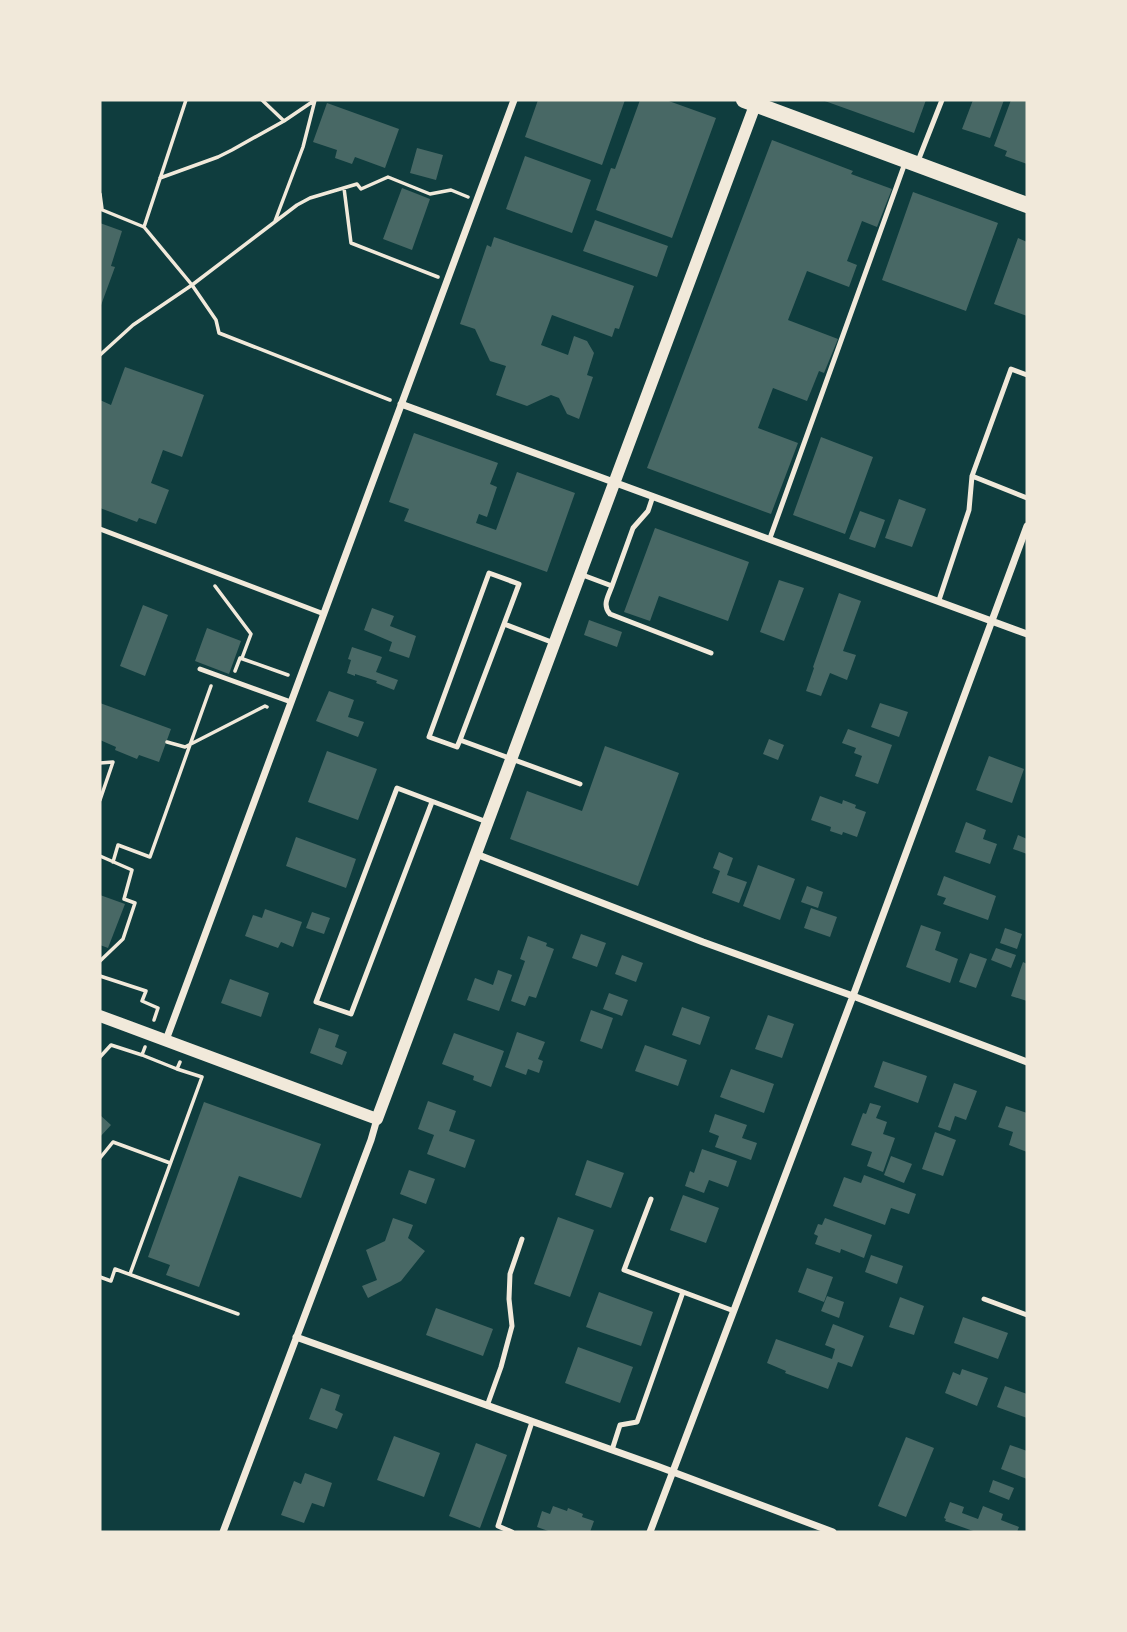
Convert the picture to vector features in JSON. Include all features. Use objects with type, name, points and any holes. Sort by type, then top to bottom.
[{"type":"main road","points":[[753,101],[1027,205]]},
{"type":"street","points":[[166,1040],[514,100]]},
{"type":"street","points":[[223,1532],[366,1152],[753,101]]},
{"type":"street","points":[[401,404],[1027,634]]},
{"type":"street","points":[[650,1532],[1027,526]]},
{"type":"street","points":[[476,854],[703,943],[1027,1062]]},
{"type":"street","points":[[100,1016],[377,1118]]},
{"type":"street","points":[[296,1337],[833,1532]]},
{"type":"lane","points":[[770,538],[911,162],[942,100]]},
{"type":"lane","points":[[939,600],[969,510],[972,476],[1012,369],[1027,375]]},
{"type":"lane","points":[[972,476],[1027,498]]},
{"type":"lane","points":[[653,496],[648,510],[633,528],[605,603],[606,609],[610,614],[711,653]]},
{"type":"lane","points":[[100,529],[324,614]]},
{"type":"lane","points":[[489,573],[519,584],[460,740],[457,747],[429,737],[489,573]]},
{"type":"lane","points":[[580,574],[612,586]]},
{"type":"lane","points":[[504,624],[554,643]]},
{"type":"lane","points":[[200,669],[291,702]]},
{"type":"lane","points":[[460,740],[580,784]]},
{"type":"lane","points":[[432,802],[351,1014],[316,1002],[397,788],[487,822]]},
{"type":"lane","points":[[650,1199],[624,1270],[734,1311]]},
{"type":"lane","points":[[487,1406],[512,1326],[510,1274],[522,1239]]},
{"type":"lane","points":[[612,1450],[620,1425],[637,1422],[683,1292]]},
{"type":"lane","points":[[984,1299],[1027,1315]]},
{"type":"lane","points":[[512,1532],[498,1527],[531,1422]]},
{"type":"path","points":[[144,227],[186,100]]},
{"type":"path","points":[[262,100],[284,121]]},
{"type":"path","points":[[160,177],[218,157],[284,121],[315,100]]},
{"type":"path","points":[[275,222],[303,147],[315,100]]},
{"type":"path","points":[[100,355],[133,325],[310,198],[357,184],[361,189],[388,177],[430,194],[451,190],[477,201]]},
{"type":"path","points":[[344,188],[351,243],[447,281]]},
{"type":"path","points":[[100,194],[101,209],[144,227],[192,285],[216,320],[219,333],[401,404]]},
{"type":"path","points":[[202,568],[251,634],[242,658]]},
{"type":"path","points":[[167,742],[185,747],[265,706],[287,714]]},
{"type":"path","points":[[113,862],[118,845],[150,857],[190,745]]},
{"type":"path","points":[[100,763],[113,762],[100,800]]},
{"type":"path","points":[[100,856],[132,870],[124,899],[135,904],[123,939],[100,961]]},
{"type":"path","points":[[100,976],[146,991],[142,1001],[158,1008],[142,1055]]},
{"type":"path","points":[[100,1057],[111,1045],[202,1077],[130,1275]]},
{"type":"path","points":[[177,1069],[185,1048]]},
{"type":"path","points":[[100,1157],[113,1142],[170,1163]]},
{"type":"path","points":[[100,1277],[111,1281],[115,1269],[238,1314]]},
{"type":"building","points":[[538,100],[625,100],[602,165],[525,137]]},
{"type":"building","points":[[640,100],[666,100],[716,118],[672,238],[596,210],[611,168],[615,169]]},
{"type":"building","points":[[822,100],[926,100],[914,133]]},
{"type":"building","points":[[973,100],[1004,100],[990,138],[962,129]]},
{"type":"building","points":[[1011,100],[1027,100],[1027,164],[1005,156],[1007,151],[994,146]]},
{"type":"building","points":[[327,103],[399,129],[385,168],[355,157],[352,164],[335,158],[337,150],[313,142]]},
{"type":"building","points":[[772,140],[892,189],[877,227],[862,221],[847,261],[857,265],[849,287],[807,271],[788,320],[838,339],[824,373],[819,371],[807,401],[773,388],[758,428],[798,443],[771,514],[647,468]]},
{"type":"building","points":[[417,148],[443,155],[436,180],[410,173]]},
{"type":"building","points":[[525,156],[591,180],[572,233],[506,209]]},
{"type":"building","points":[[402,188],[430,199],[412,250],[383,239]]},
{"type":"building","points":[[913,192],[998,223],[966,311],[882,280]]},
{"type":"building","points":[[595,220],[668,246],[657,277],[583,251]]},
{"type":"building","points":[[100,223],[122,231],[111,266],[115,267],[100,308]]},
{"type":"building","points":[[494,237],[634,286],[619,329],[615,328],[612,337],[552,315],[541,345],[568,355],[574,336],[587,341],[594,353],[587,375],[593,377],[579,419],[567,414],[559,398],[551,395],[527,406],[496,395],[506,366],[490,361],[475,329],[460,324],[487,245],[491,247]]},
{"type":"building","points":[[1018,238],[1027,242],[1027,316],[994,304]]},
{"type":"building","points":[[125,367],[204,395],[182,457],[163,450],[151,483],[169,490],[156,524],[139,518],[137,522],[100,508],[100,400],[111,405]]},
{"type":"building","points":[[414,433],[498,463],[490,484],[497,487],[487,517],[479,514],[476,523],[496,530],[517,472],[575,493],[547,572],[404,521],[409,509],[389,502]]},
{"type":"building","points":[[821,437],[873,457],[845,534],[793,515]]},
{"type":"building","points":[[899,499],[926,509],[912,547],[885,538]]},
{"type":"building","points":[[860,511],[885,520],[875,548],[849,539]]},
{"type":"building","points":[[655,528],[749,562],[728,621],[659,596],[650,621],[624,612]]},
{"type":"building","points":[[779,580],[804,588],[784,641],[760,632]]},
{"type":"building","points":[[839,593],[861,601],[843,651],[856,655],[847,680],[830,673],[821,696],[806,691]]},
{"type":"building","points":[[143,605],[168,615],[145,676],[120,666]]},
{"type":"building","points":[[372,608],[394,616],[390,626],[416,636],[409,658],[389,651],[392,642],[364,630]]},
{"type":"building","points":[[589,620],[622,632],[617,647],[584,635]]},
{"type":"building","points":[[207,628],[241,641],[229,674],[195,661]]},
{"type":"building","points":[[352,647],[382,657],[376,672],[398,680],[394,690],[376,683],[377,681],[347,673]]},
{"type":"building","points":[[329,691],[354,700],[348,717],[364,722],[358,737],[316,721]]},
{"type":"building","points":[[100,703],[171,729],[159,762],[139,755],[137,759],[100,740]]},
{"type":"building","points":[[880,703],[908,712],[899,737],[871,727]]},
{"type":"building","points":[[848,729],[892,745],[878,784],[855,776],[862,756],[854,753],[856,748],[842,743]]},
{"type":"building","points":[[769,739],[784,745],[778,760],[763,754]]},
{"type":"building","points":[[605,746],[679,773],[638,886],[510,839],[527,791],[582,811]]},
{"type":"building","points":[[327,751],[377,769],[358,820],[308,802]]},
{"type":"building","points":[[989,756],[1024,769],[1012,803],[976,790]]},
{"type":"building","points":[[820,796],[842,804],[843,800],[866,812],[857,837],[830,831],[831,827],[811,820]]},
{"type":"building","points":[[966,822],[986,830],[983,839],[997,844],[990,864],[955,852]]},
{"type":"building","points":[[1018,835],[1027,839],[1027,854],[1013,849]]},
{"type":"building","points":[[296,837],[356,859],[346,888],[286,866]]},
{"type":"building","points":[[719,852],[733,858],[727,875],[747,882],[739,903],[712,893],[720,871],[713,868]]},
{"type":"building","points":[[758,865],[795,879],[780,920],[743,906]]},
{"type":"building","points":[[944,876],[996,896],[988,920],[943,904],[946,898],[937,895]]},
{"type":"building","points":[[807,886],[823,892],[818,908],[801,902]]},
{"type":"building","points":[[100,895],[125,904],[108,948],[100,945]]},
{"type":"building","points":[[811,908],[837,917],[830,937],[804,928]]},
{"type":"building","points":[[265,909],[302,922],[293,947],[281,942],[278,948],[245,936],[253,915],[262,918]]},
{"type":"building","points":[[312,912],[330,918],[324,934],[306,928]]},
{"type":"building","points":[[921,925],[941,932],[935,950],[958,959],[950,983],[906,967]]},
{"type":"building","points":[[1005,928],[1022,934],[1017,949],[1000,943]]},
{"type":"building","points":[[581,934],[606,943],[597,967],[572,958]]},
{"type":"building","points":[[528,936],[547,943],[546,946],[554,949],[536,998],[529,996],[525,1006],[511,1001],[525,961],[520,959]]},
{"type":"building","points":[[996,948],[1016,955],[1011,968],[991,960]]},
{"type":"building","points":[[970,953],[987,959],[976,988],[959,982]]},
{"type":"building","points":[[622,955],[643,963],[636,982],[615,974]]},
{"type":"building","points":[[1023,962],[1027,964],[1027,1001],[1011,996]]},
{"type":"building","points":[[498,970],[512,975],[499,1011],[467,1000],[475,978],[493,985]]},
{"type":"building","points":[[230,979],[269,993],[261,1017],[221,1003]]},
{"type":"building","points":[[609,993],[628,1000],[622,1016],[603,1009]]},
{"type":"building","points":[[682,1007],[710,1017],[700,1045],[672,1035]]},
{"type":"building","points":[[591,1010],[613,1018],[602,1049],[580,1041]]},
{"type":"building","points":[[768,1015],[794,1024],[782,1058],[755,1049]]},
{"type":"building","points":[[319,1028],[339,1035],[335,1047],[347,1052],[342,1065],[310,1053]]},
{"type":"building","points":[[517,1032],[545,1042],[538,1059],[543,1061],[539,1073],[528,1069],[526,1075],[505,1067]]},
{"type":"building","points":[[454,1033],[504,1051],[491,1087],[473,1080],[474,1076],[442,1064]]},
{"type":"building","points":[[645,1045],[687,1060],[678,1086],[635,1071]]},
{"type":"building","points":[[883,1061],[927,1076],[918,1103],[874,1087]]},
{"type":"building","points":[[731,1069],[774,1084],[764,1113],[720,1097]]},
{"type":"building","points":[[954,1083],[977,1091],[966,1120],[955,1116],[950,1131],[938,1127]]},
{"type":"building","points":[[428,1101],[456,1111],[449,1131],[475,1140],[465,1168],[427,1154],[434,1135],[418,1129]]},
{"type":"building","points":[[204,1102],[321,1144],[301,1198],[239,1176],[199,1287],[166,1275],[170,1265],[148,1257]]},
{"type":"building","points":[[870,1103],[881,1106],[876,1118],[887,1122],[883,1134],[895,1138],[883,1172],[867,1166],[872,1152],[851,1145],[863,1113],[866,1114]]},
{"type":"building","points":[[1006,1106],[1027,1113],[1027,1152],[1009,1145],[1013,1132],[998,1127]]},
{"type":"building","points":[[715,1114],[747,1125],[742,1138],[757,1143],[751,1160],[715,1147],[719,1136],[709,1132]]},
{"type":"building","points":[[100,1115],[111,1125],[100,1137]]},
{"type":"building","points":[[935,1132],[956,1140],[943,1176],[922,1169]]},
{"type":"building","points":[[702,1149],[737,1161],[728,1187],[709,1180],[704,1193],[685,1186],[690,1171],[694,1173]]},
{"type":"building","points":[[891,1156],[912,1164],[904,1183],[884,1175]]},
{"type":"building","points":[[587,1160],[624,1173],[611,1208],[575,1195]]},
{"type":"building","points":[[409,1170],[435,1179],[426,1204],[400,1194]]},
{"type":"building","points":[[864,1175],[916,1194],[909,1214],[891,1208],[885,1225],[833,1206],[844,1177],[861,1183]]},
{"type":"building","points":[[683,1195],[719,1208],[706,1243],[670,1230]]},
{"type":"building","points":[[558,1217],[594,1230],[570,1297],[534,1284]]},
{"type":"building","points":[[393,1218],[413,1225],[408,1238],[425,1251],[401,1281],[368,1298],[362,1286],[377,1280],[366,1250],[385,1241]]},
{"type":"building","points":[[825,1218],[872,1235],[864,1258],[841,1249],[840,1253],[815,1244],[818,1236],[814,1234],[818,1224],[822,1225]]},
{"type":"building","points":[[871,1255],[903,1266],[897,1284],[865,1272]]},
{"type":"building","points":[[807,1268],[833,1277],[824,1302],[798,1292]]},
{"type":"building","points":[[599,1292],[653,1312],[641,1346],[586,1327]]},
{"type":"building","points":[[827,1296],[844,1302],[839,1318],[821,1311]]},
{"type":"building","points":[[900,1297],[924,1306],[914,1335],[889,1327]]},
{"type":"building","points":[[436,1308],[493,1329],[483,1356],[426,1335]]},
{"type":"building","points":[[963,1317],[1008,1333],[998,1359],[954,1343]]},
{"type":"building","points":[[833,1324],[864,1336],[852,1367],[838,1362],[828,1389],[785,1373],[786,1371],[767,1363],[776,1339],[832,1359],[835,1349],[825,1345]]},
{"type":"building","points":[[578,1347],[633,1367],[620,1403],[565,1383]]},
{"type":"building","points":[[962,1369],[988,1378],[977,1406],[945,1393],[953,1372],[960,1375]]},
{"type":"building","points":[[1005,1386],[1027,1394],[1027,1418],[997,1407]]},
{"type":"building","points":[[321,1388],[340,1395],[335,1410],[343,1414],[337,1429],[309,1419]]},
{"type":"building","points":[[394,1436],[440,1453],[424,1497],[377,1480]]},
{"type":"building","points":[[906,1437],[934,1448],[906,1517],[878,1506]]},
{"type":"building","points":[[476,1443],[507,1455],[480,1528],[449,1516]]},
{"type":"building","points":[[1010,1445],[1027,1451],[1027,1479],[1001,1469]]},
{"type":"building","points":[[305,1473],[332,1483],[324,1507],[312,1503],[304,1523],[281,1515],[294,1481],[301,1484]]},
{"type":"building","points":[[993,1480],[1014,1488],[1009,1500],[989,1492]]},
{"type":"building","points":[[950,1502],[964,1507],[962,1513],[978,1519],[983,1506],[1003,1514],[1001,1520],[1019,1527],[1017,1532],[976,1532],[945,1521]]},
{"type":"building","points":[[553,1506],[567,1511],[568,1508],[594,1521],[590,1532],[551,1532],[537,1527],[542,1511],[550,1514]]}]
